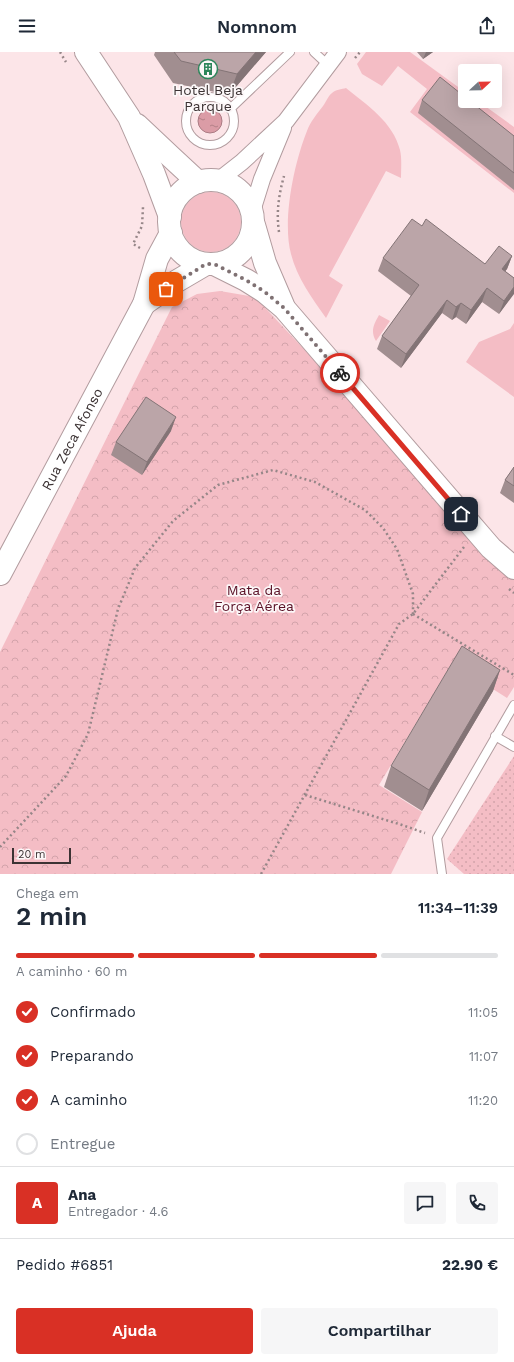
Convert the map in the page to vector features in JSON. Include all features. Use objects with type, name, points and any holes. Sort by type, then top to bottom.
[{"type":"main road","points":[[93,56],[129,117],[154,174],[176,244],[184,254],[194,261],[210,264],[246,280],[265,292],[284,308],[491,548],[514,568]]},
{"type":"main road","points":[[129,117],[186,170],[209,181],[230,184],[240,191],[248,200],[265,263],[284,308]]},
{"type":"main road","points":[[170,225],[173,205],[179,195],[188,187],[209,181]]},
{"type":"main road","points":[[210,264],[226,262],[237,256],[245,248],[251,237],[253,218]]},
{"type":"main road","name":"Rua Zeca Afonso","points":[[0,574],[144,304],[157,259],[170,225]]},
{"type":"main road","name":"Rua Zeca Afonso","points":[[144,304],[177,281],[210,264]]},
{"type":"street","points":[[209,181],[242,162],[286,121],[338,52]]},
{"type":"street","points":[[253,218],[262,179],[286,121]]},
{"type":"lane","points":[[230,109],[290,52]]},
{"type":"lane","points":[[314,52],[328,65]]},
{"type":"lane","points":[[204,98],[219,99],[230,109],[233,116],[233,125],[231,132],[223,141],[211,145],[203,144],[190,134],[186,120],[188,112],[198,101],[204,98]]},
{"type":"lane","points":[[442,874],[437,838],[514,705]]},
{"type":"lane","points":[[496,736],[514,747]]},
{"type":"path","points":[[351,63],[360,52]]},
{"type":"path","points":[[280,234],[278,200],[285,174]]},
{"type":"path","points":[[0,847],[66,776],[88,734],[118,609],[135,568],[173,521],[218,485],[274,470],[315,482],[365,510],[383,528],[397,549],[413,594],[412,614]]},
{"type":"path","points":[[261,874],[399,624],[412,614],[465,545]]},
{"type":"path","points":[[412,614],[514,675]]},
{"type":"path","points":[[305,795],[402,825],[437,838]]},
{"type":"green space","points":[[366,52],[410,52],[458,87],[458,108],[488,108],[514,127],[514,193],[410,112],[427,89],[398,66],[382,86],[362,74],[357,64]]},
{"type":"green space","points":[[346,88],[378,115],[392,131],[400,150],[401,178],[386,171],[329,276],[343,285],[326,318],[306,288],[294,263],[289,241],[289,209],[294,175],[308,128],[328,97],[335,91]]},
{"type":"green space","points":[[211,192],[227,197],[232,201],[236,206],[241,222],[236,238],[232,243],[227,247],[211,252],[195,247],[190,243],[186,238],[181,222],[186,206],[190,201],[195,197]]},
{"type":"green space","name":"Mata da Força Aérea","points":[[220,291],[255,297],[514,573],[514,687],[507,698],[452,663],[379,785],[422,812],[391,874],[0,874],[0,652],[172,307],[197,294]]},
{"type":"green space","points":[[379,315],[390,321],[376,341],[373,331]]},
{"type":"green space","points":[[514,323],[514,397],[466,362],[479,342],[510,329]]},
{"type":"green space","points":[[514,756],[514,874],[464,874],[447,859]]},
{"type":"water","points":[[210,109],[215,110],[221,116],[221,126],[215,132],[210,133],[205,132],[199,126],[198,121],[199,116],[205,110]]},
{"type":"building","points":[[174,52],[256,52],[237,74],[181,61]]},
{"type":"building","points":[[440,77],[458,91],[458,108],[479,108],[514,136],[514,173],[422,100]]},
{"type":"building","points":[[412,219],[422,226],[426,219],[485,264],[499,246],[512,256],[502,269],[514,278],[514,287],[504,301],[487,288],[471,310],[461,303],[456,307],[447,300],[406,354],[382,336],[419,285],[383,258]]},
{"type":"building","points":[[146,397],[176,417],[147,462],[116,442]]},
{"type":"building","points":[[514,467],[514,486],[505,480]]},
{"type":"building","points":[[462,646],[500,670],[429,790],[391,766]]},
{"type":"way so far","points":[[166,289],[206,264],[214,264],[246,280],[265,292],[284,308],[340,373]]},
{"type":"place","name":"Hotel Beja Parque","points":[[208,69]]},
{"type":"route","points":[[340,373],[461,514]]}]
